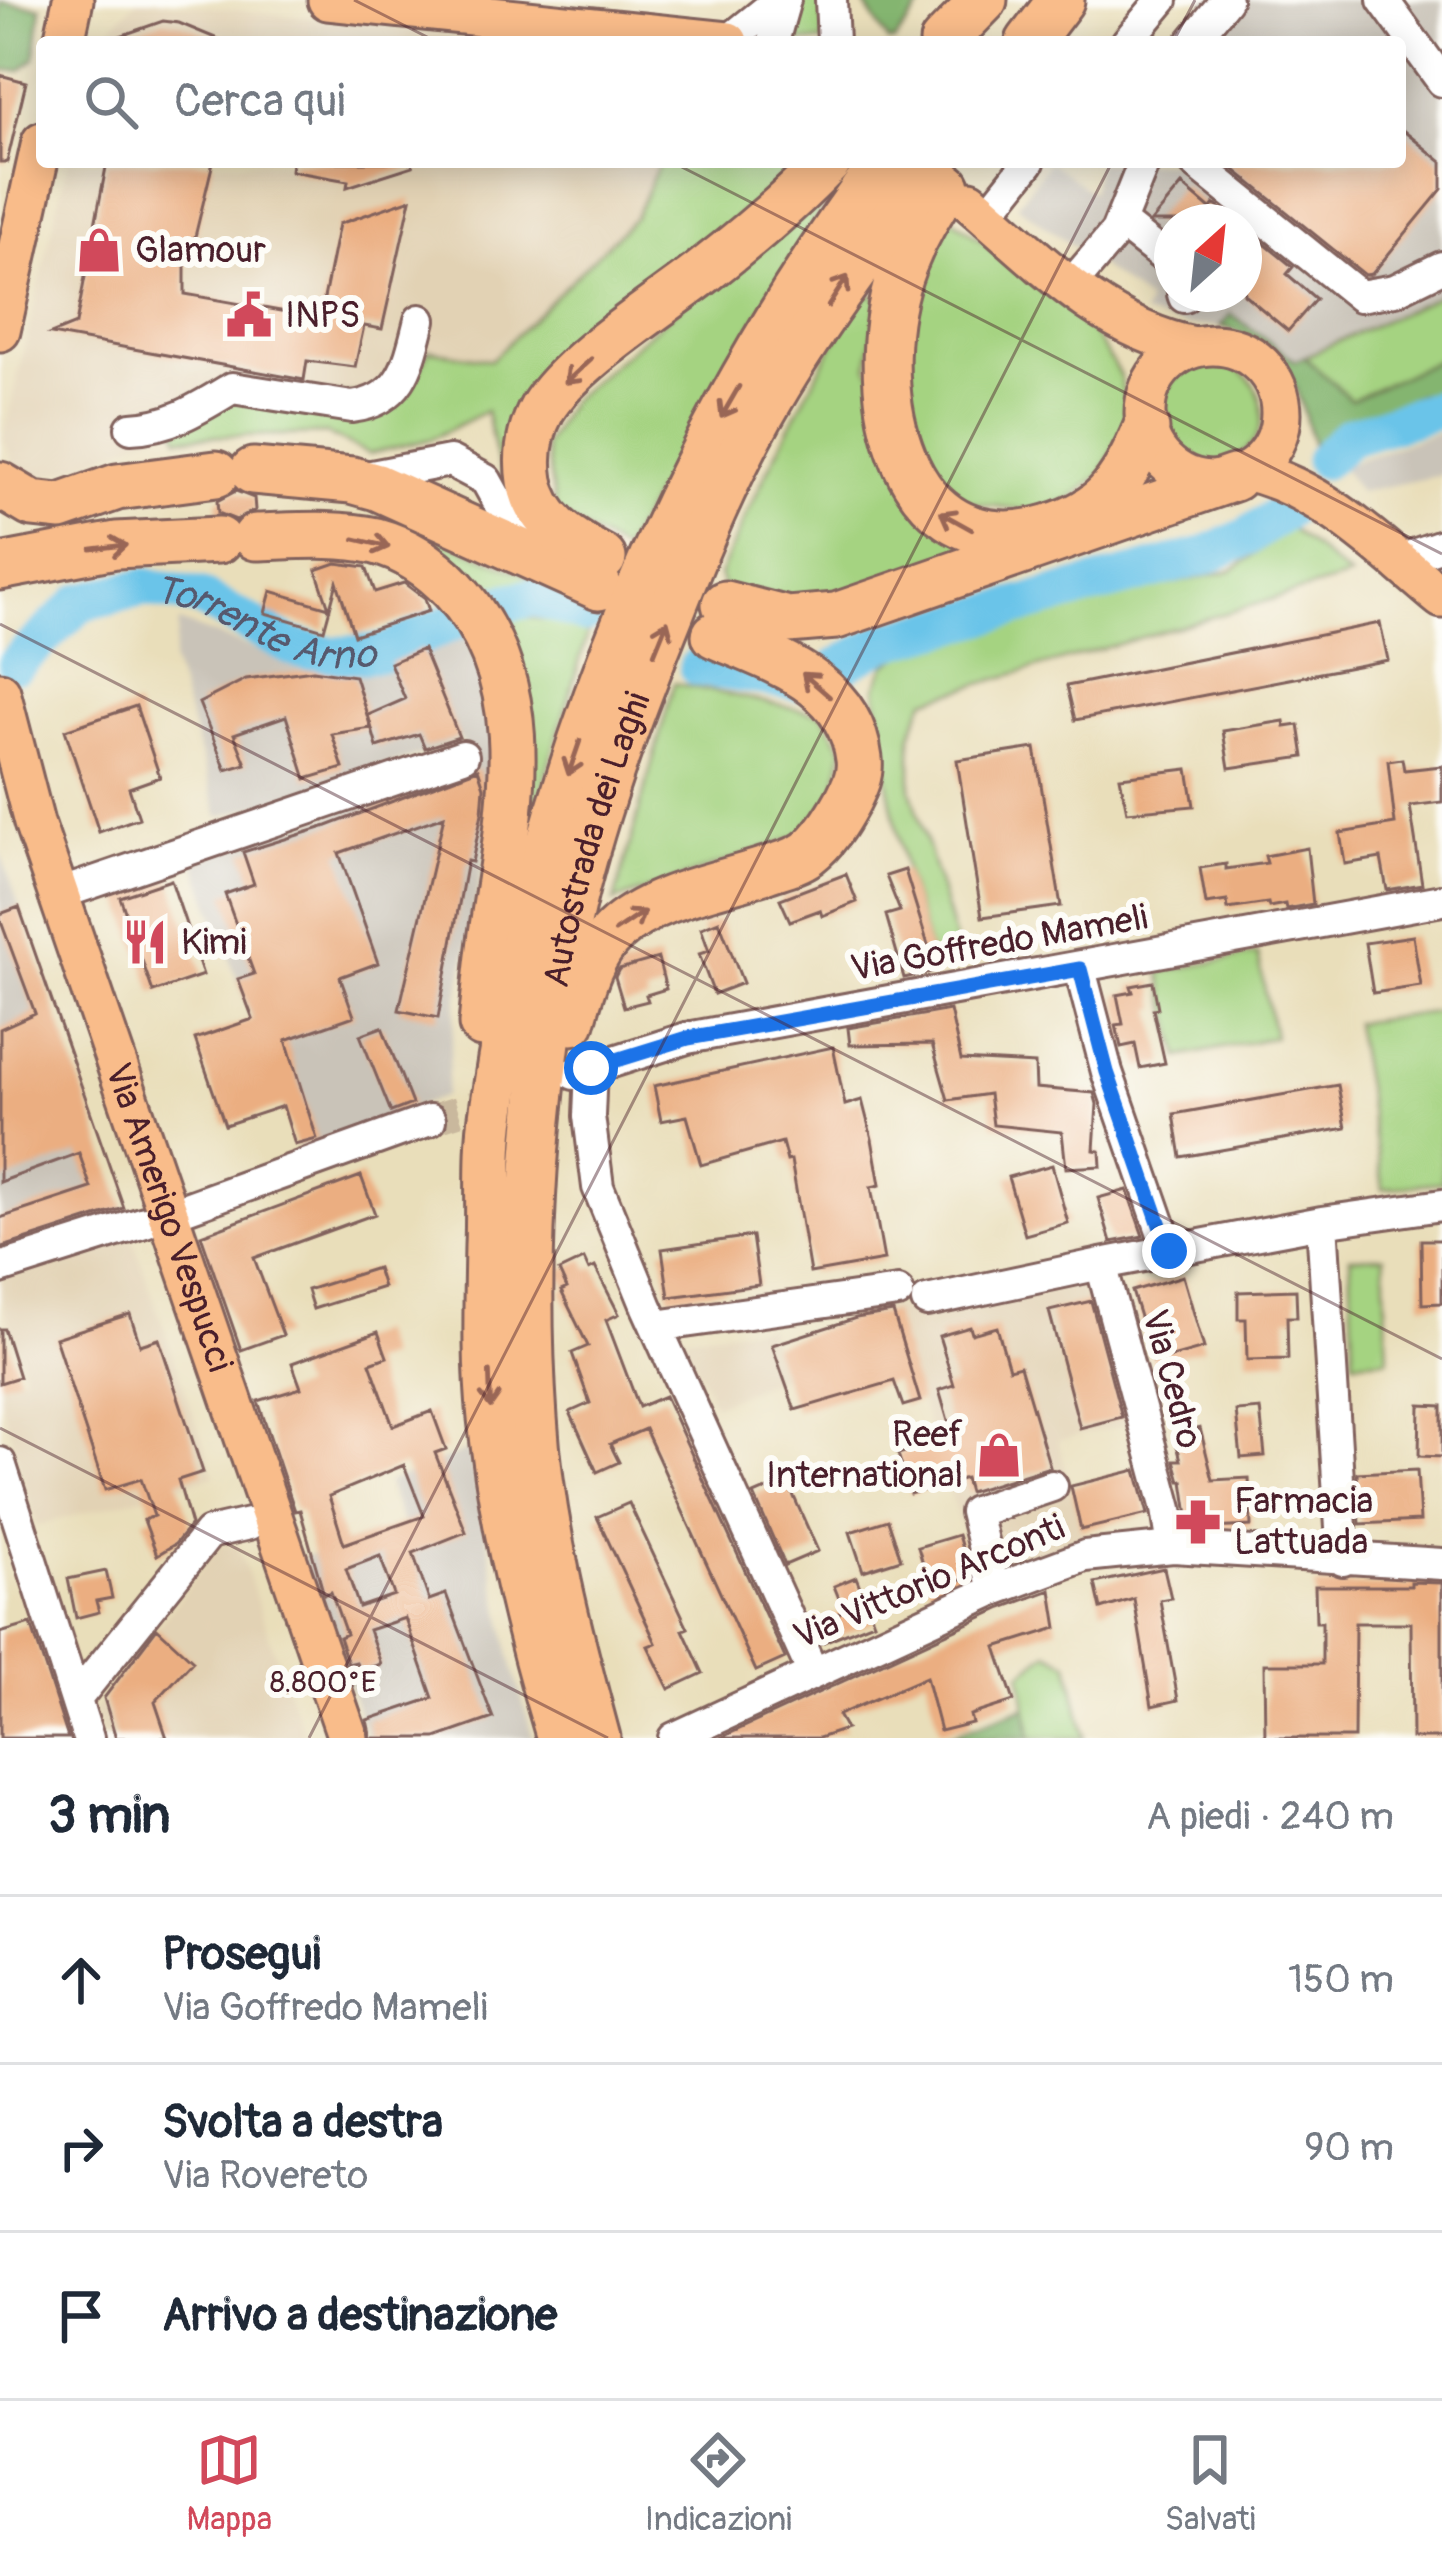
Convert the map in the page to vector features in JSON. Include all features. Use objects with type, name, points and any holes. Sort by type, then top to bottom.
[{"type":"highway","points":[[949,36],[983,0]]},
{"type":"highway","points":[[977,36],[1004,0]]},
{"type":"highway","points":[[1033,36],[1061,0]]},
{"type":"highway","points":[[1055,36],[1082,0]]},
{"type":"highway","points":[[0,532],[117,487],[234,473],[352,480],[527,554],[601,572],[550,523],[532,493],[529,448],[544,406],[578,369],[747,238],[822,168]]},
{"type":"highway","name":"Autostrada dei Laghi","points":[[560,1738],[503,1497],[491,1417],[487,1305],[492,1114],[539,876],[612,652],[690,475],[732,397],[880,168]]},
{"type":"highway","name":"Autostrada dei Laghi","points":[[597,1738],[561,1605],[534,1420],[532,1228],[542,1073],[569,916],[622,736],[721,493],[769,401],[845,280],[931,168]]},
{"type":"highway","points":[[974,193],[931,209],[902,268],[887,340],[893,422],[920,491],[946,518],[976,531],[1011,535],[1077,518],[1103,502],[1123,477],[1147,411]]},
{"type":"highway","points":[[561,1605],[552,1423],[551,1245],[562,1057],[580,992],[598,950],[631,919],[653,907],[807,854],[842,812],[860,772],[851,730],[823,689],[720,619],[836,616],[1242,475]]},
{"type":"highway","points":[[0,485],[32,504],[61,508]]},
{"type":"highway","points":[[0,567],[116,545],[355,538],[413,557],[445,580],[471,612],[500,674],[512,734],[512,799],[491,941],[474,1141],[487,1305]]},
{"type":"main road","points":[[65,36],[73,0]]},
{"type":"main road","points":[[328,0],[670,36]]},
{"type":"main road","points":[[0,331],[36,168]]},
{"type":"main road","points":[[974,193],[1077,292],[1142,333],[1194,347],[1227,346],[1256,360],[1276,387],[1281,419],[1267,456],[1242,475]]},
{"type":"main road","points":[[1077,292],[1147,411],[1152,444],[1172,469],[1202,481],[1242,475],[1305,492],[1359,529],[1442,598]]},
{"type":"main road","points":[[1147,411],[1160,369],[1194,347]]},
{"type":"main road","points":[[1278,435],[1359,529]]},
{"type":"main road","name":"Via Amerigo Vespucci","points":[[0,692],[34,823],[249,1524],[323,1738]]},
{"type":"main road","name":"Via Amerigo Vespucci","points":[[0,800],[349,1738]]},
{"type":"street","points":[[735,36],[782,0]]},
{"type":"street","points":[[774,36],[782,0]]},
{"type":"street","points":[[831,0],[832,36]]},
{"type":"street","points":[[1132,36],[1162,0]]},
{"type":"street","points":[[1197,36],[1226,0]]},
{"type":"street","points":[[1383,0],[1442,81]]},
{"type":"street","points":[[974,193],[1018,168]]},
{"type":"street","points":[[1077,292],[1116,232],[1142,168]]},
{"type":"street","points":[[1201,168],[1360,296],[1395,290],[1442,267]]},
{"type":"street","points":[[1120,222],[1154,249]]},
{"type":"street","points":[[131,428],[152,428],[192,413],[232,388],[352,407],[367,405],[400,385],[420,320]]},
{"type":"street","points":[[1397,561],[1442,545]]},
{"type":"street","points":[[58,894],[463,756]]},
{"type":"street","name":"Via Goffredo Mameli","points":[[656,1326],[598,1187],[582,1071],[688,1038],[1442,900]]},
{"type":"street","points":[[1080,969],[1107,1072],[1169,1251]]},
{"type":"street","points":[[9,1266],[430,1120]]},
{"type":"street","points":[[813,1673],[656,1326],[912,1296],[1442,1205]]},
{"type":"street","points":[[1322,1222],[1343,1560]]},
{"type":"street","name":"Via Cedro","points":[[1101,1264],[1173,1547]]},
{"type":"street","points":[[0,1463],[88,1738]]},
{"type":"street","points":[[994,1590],[975,1513],[1052,1486]]},
{"type":"street","points":[[76,1699],[209,1533],[249,1524]]},
{"type":"street","name":"Via Vittorio Arconti","points":[[674,1738],[994,1590],[1085,1556],[1173,1547],[1442,1564]]},
{"type":"shaded area","points":[[137,0],[148,0],[475,36],[103,36]]},
{"type":"shaded area","points":[[1204,0],[1442,0],[1442,294],[1296,361],[1231,314],[1221,326],[1187,326],[1143,315],[1148,302],[1017,205],[1045,168],[1057,168],[1091,192],[1097,168],[1406,168],[1406,36],[1183,36]]},
{"type":"shaded area","points":[[67,168],[657,168],[635,217],[491,360],[407,395],[201,415],[67,470],[32,479],[14,464],[3,438]]},
{"type":"shaded area","points":[[1442,431],[1442,475],[1359,492],[1341,466]]},
{"type":"shaded area","points":[[179,622],[259,651],[340,668],[376,663],[469,630],[496,731],[494,807],[457,1002],[445,1096],[299,1151],[195,862],[475,763],[460,739],[219,817],[172,661]]},
{"type":"shaded area","points":[[0,851],[125,1210],[0,1252]]},
{"type":"shaded area","points":[[132,1236],[215,1476],[37,1526],[0,1397],[0,1383],[25,1375],[0,1297],[0,1278]]},
{"type":"shaded area","points":[[1086,1282],[1126,1425],[1058,1440],[1084,1539],[978,1581],[920,1401],[903,1406],[893,1381],[795,1410],[782,1376],[714,1405],[683,1336],[768,1326],[772,1345],[891,1306],[939,1316]]},
{"type":"shaded area","points":[[469,1450],[510,1656],[533,1738],[368,1738],[302,1558],[402,1524],[387,1483]]},
{"type":"shaded area","points":[[220,1544],[237,1544],[305,1738],[102,1738],[94,1711]]},
{"type":"green space","points":[[801,0],[824,0],[823,36],[784,33]]},
{"type":"green space","points":[[862,0],[926,0],[899,36],[885,36]]},
{"type":"green space","points":[[0,2],[41,7],[35,58],[21,70],[0,71]]},
{"type":"green space","points":[[657,168],[794,168],[555,377],[516,512],[496,458],[486,411],[431,439],[369,454],[327,434],[179,437],[175,426],[232,394],[407,395],[429,350],[491,360],[635,217]]},
{"type":"green space","points":[[845,168],[622,551],[556,512],[545,446],[569,402]]},
{"type":"green space","points":[[950,217],[1082,316],[1120,375],[1128,421],[1102,473],[1068,501],[1031,511],[972,503],[939,488],[905,426],[901,310]]},
{"type":"green space","points":[[862,293],[879,297],[868,367],[983,554],[814,603],[723,587],[719,575],[752,503]]},
{"type":"green space","points":[[1442,294],[1442,358],[1351,400],[1304,357]]},
{"type":"green space","points":[[1231,314],[1295,361],[1304,357],[1351,400],[1442,358],[1442,394],[1418,395],[1313,446],[1286,371],[1262,345],[1221,326]]},
{"type":"green space","points":[[1211,362],[1231,366],[1247,377],[1258,393],[1262,413],[1258,433],[1247,449],[1231,460],[1211,464],[1191,460],[1175,449],[1164,433],[1160,413],[1164,393],[1175,377],[1191,366]]},
{"type":"green space","points":[[403,528],[441,539],[599,606],[528,584],[479,595]]},
{"type":"green space","points":[[1290,528],[1350,577],[925,700],[911,735],[911,789],[958,951],[931,956],[905,870],[885,767],[876,688],[885,665],[911,650],[989,624],[1233,570]]},
{"type":"green space","points":[[510,615],[557,621],[588,633],[516,874],[496,624]]},
{"type":"green space","points":[[674,683],[822,714],[843,749],[834,796],[798,836],[614,902]]},
{"type":"green space","points":[[1258,954],[1274,1037],[1180,1057],[1160,972]]},
{"type":"green space","points":[[1442,1011],[1442,1182],[1383,1189],[1354,1023]]},
{"type":"green space","points":[[1384,1256],[1388,1359],[1354,1361],[1350,1257]]},
{"type":"green space","points":[[1048,1652],[1069,1663],[1085,1738],[1031,1738],[1021,1674]]},
{"type":"green space","points":[[1026,1707],[1031,1738],[943,1738]]},
{"type":"building","points":[[163,21],[210,36],[120,36]]},
{"type":"building","points":[[0,75],[26,82],[7,162],[0,162]]},
{"type":"building","points":[[1406,133],[1442,162],[1442,189],[1372,274],[1365,275],[1232,168],[1406,168]]},
{"type":"building","points":[[106,168],[212,168],[193,245],[185,248],[185,294],[320,318],[339,224],[411,199],[382,329],[364,326],[355,367],[307,361],[304,380],[51,334],[76,324]]},
{"type":"building","points":[[407,168],[347,187],[348,181],[291,171]]},
{"type":"building","points":[[1182,185],[1204,204],[1166,204]]},
{"type":"building","points":[[1262,242],[1293,267],[1287,274],[1316,299],[1288,331],[1262,309]]},
{"type":"building","points":[[236,491],[254,498],[255,510],[236,520],[218,513],[217,501]]},
{"type":"building","points":[[336,563],[366,567],[375,592],[404,583],[425,599],[429,611],[354,635],[337,582],[324,630],[265,613],[271,591],[329,608],[316,570]]},
{"type":"building","points":[[1380,623],[1388,660],[1075,720],[1067,686]]},
{"type":"building","points":[[423,649],[459,737],[425,748],[419,734],[377,747],[368,715],[405,699],[390,663]]},
{"type":"building","points":[[313,670],[355,676],[371,728],[332,734],[343,768],[306,779],[286,716],[234,734],[246,764],[226,770],[199,703],[246,679]]},
{"type":"building","points":[[136,706],[160,777],[129,788],[139,818],[99,832],[65,730]]},
{"type":"building","points":[[1284,721],[1285,727],[1299,725],[1304,757],[1229,768],[1223,731]]},
{"type":"building","points":[[1035,748],[1061,906],[982,917],[957,760]]},
{"type":"building","points":[[1402,759],[1404,770],[1442,766],[1442,802],[1410,806],[1422,884],[1387,890],[1381,858],[1345,864],[1340,833],[1395,824],[1388,761]]},
{"type":"building","points":[[478,769],[484,787],[482,813],[472,862],[467,861],[438,1018],[399,1010],[444,816],[339,853],[378,963],[340,977],[354,1016],[286,1040],[317,1139],[295,1145],[283,1106],[225,1125],[195,1039],[253,1019],[238,979],[254,974],[225,894],[254,884],[243,852]]},
{"type":"building","points":[[1188,769],[1194,806],[1127,812],[1120,777]]},
{"type":"building","points":[[1307,848],[1313,904],[1286,909],[1285,904],[1269,907],[1268,903],[1228,909],[1227,901],[1206,904],[1200,868],[1267,863],[1265,856]]},
{"type":"building","points":[[905,870],[936,971],[904,978],[886,915],[900,911],[886,876]]},
{"type":"building","points":[[846,874],[857,902],[822,916],[820,910],[790,921],[780,899]]},
{"type":"building","points":[[171,880],[203,975],[153,992],[120,897]]},
{"type":"building","points":[[19,907],[124,1208],[0,1248],[0,1218],[91,1188],[79,1153],[0,1182],[0,1029],[35,1013],[0,919],[0,914]]},
{"type":"building","points":[[719,921],[743,983],[714,994],[699,954],[709,951],[701,928]]},
{"type":"building","points":[[1413,936],[1421,986],[1373,993],[1365,943]]},
{"type":"building","points":[[658,958],[666,989],[646,995],[648,1001],[624,1007],[615,977],[619,969]]},
{"type":"building","points":[[1153,982],[1158,1008],[1153,1009],[1165,1063],[1140,1068],[1135,1044],[1121,1047],[1116,1025],[1123,1024],[1117,995],[1133,992],[1131,986]]},
{"type":"building","points":[[950,1010],[961,1060],[1035,1064],[1036,1088],[1094,1093],[1094,1150],[1100,1151],[1101,1166],[1066,1168],[1062,1132],[993,1125],[989,1094],[948,1100],[932,1044],[850,1045],[848,1028]]},
{"type":"building","points":[[382,1027],[412,1104],[391,1112],[360,1035]]},
{"type":"building","points":[[833,1047],[845,1105],[862,1100],[872,1139],[880,1185],[871,1187],[884,1260],[810,1273],[791,1160],[787,1161],[782,1142],[701,1165],[687,1116],[661,1121],[654,1086]]},
{"type":"building","points":[[1338,1085],[1346,1128],[1181,1157],[1174,1114]]},
{"type":"building","points":[[1052,1165],[1068,1223],[1025,1235],[1008,1177]]},
{"type":"building","points":[[361,1176],[375,1214],[254,1258],[283,1335],[241,1350],[201,1235]]},
{"type":"building","points":[[1127,1190],[1143,1236],[1111,1242],[1098,1198]]},
{"type":"building","points":[[752,1236],[759,1285],[669,1297],[662,1249]]},
{"type":"building","points":[[1421,1240],[1442,1240],[1442,1303],[1422,1304]]},
{"type":"building","points":[[584,1259],[589,1270],[595,1267],[619,1314],[606,1320],[639,1407],[665,1396],[785,1658],[756,1671],[645,1429],[610,1444],[619,1462],[597,1472],[570,1412],[590,1403],[572,1353],[588,1346],[561,1291],[567,1288],[559,1271]]},
{"type":"building","points":[[377,1268],[383,1287],[313,1309],[307,1290]]},
{"type":"building","points":[[1183,1276],[1204,1348],[1154,1362],[1132,1291]]},
{"type":"building","points":[[1296,1290],[1297,1317],[1287,1317],[1288,1359],[1247,1360],[1246,1319],[1238,1319],[1238,1292]]},
{"type":"building","points":[[1091,1301],[1122,1417],[1080,1428],[1049,1311]]},
{"type":"building","points":[[893,1312],[920,1401],[903,1406],[894,1381],[795,1410],[772,1345],[856,1318]]},
{"type":"building","points":[[130,1314],[140,1345],[159,1339],[203,1472],[178,1480],[191,1525],[175,1544],[157,1555],[144,1520],[154,1516],[141,1479],[105,1490],[55,1338]]},
{"type":"building","points":[[970,1327],[972,1334],[997,1327],[1009,1369],[1020,1366],[1050,1467],[969,1492],[965,1478],[910,1494],[898,1454],[953,1438],[939,1390],[954,1385],[939,1336]]},
{"type":"building","points":[[0,1329],[4,1329],[19,1377],[0,1383]]},
{"type":"building","points":[[378,1332],[387,1357],[370,1363],[393,1426],[432,1411],[446,1449],[435,1453],[466,1532],[413,1553],[429,1600],[446,1594],[493,1718],[436,1738],[371,1738],[367,1720],[433,1698],[405,1618],[369,1630],[381,1664],[359,1671],[356,1662],[348,1664],[339,1637],[346,1634],[331,1592],[324,1595],[300,1510],[295,1511],[258,1401],[301,1388],[292,1363]],"holes":[[[404,1465],[424,1516],[344,1544],[329,1496]],[[380,1556],[394,1595],[359,1607],[346,1569]]]},
{"type":"building","points":[[1420,1405],[1442,1406],[1442,1457],[1419,1456]]},
{"type":"building","points":[[1260,1409],[1265,1456],[1241,1458],[1236,1411]]},
{"type":"building","points":[[1200,1428],[1213,1480],[1249,1478],[1251,1526],[1190,1529],[1183,1481],[1174,1460],[1181,1460],[1175,1438]]},
{"type":"building","points":[[1136,1470],[1148,1514],[1081,1530],[1071,1486]]},
{"type":"building","points":[[1417,1470],[1420,1521],[1360,1524],[1357,1473]]},
{"type":"building","points":[[787,1481],[818,1551],[785,1565],[754,1495]]},
{"type":"building","points":[[629,1503],[688,1628],[683,1630],[703,1673],[669,1689],[648,1646],[656,1643],[597,1517]]},
{"type":"building","points":[[888,1520],[901,1559],[863,1571],[850,1532]]},
{"type":"building","points":[[958,1535],[970,1576],[931,1592],[918,1547]]},
{"type":"building","points":[[1164,1568],[1171,1598],[1160,1600],[1178,1700],[1152,1706],[1134,1599],[1101,1609],[1095,1583]]},
{"type":"building","points":[[106,1571],[112,1598],[96,1601],[99,1612],[76,1618],[68,1579]]},
{"type":"building","points":[[856,1577],[874,1622],[821,1643],[812,1624],[844,1611],[834,1586]]},
{"type":"building","points":[[1411,1582],[1442,1583],[1442,1738],[1412,1738],[1411,1623],[1355,1623],[1354,1738],[1265,1738],[1264,1664],[1322,1664],[1322,1622],[1316,1622],[1315,1586],[1411,1586]]},
{"type":"building","points":[[1051,1590],[1057,1628],[996,1647],[1014,1701],[970,1715],[972,1723],[940,1731],[926,1677],[838,1715],[846,1729],[819,1738],[720,1738],[1002,1608]]},
{"type":"building","points":[[31,1624],[68,1738],[0,1738],[0,1633]]},
{"type":"building","points":[[157,1628],[193,1661],[155,1702],[167,1738],[116,1738],[104,1698]]},
{"type":"waterway","name":"Torrente Arno","points":[[1324,460],[1348,437],[1442,408]]},
{"type":"waterway","name":"Torrente Arno","points":[[840,666],[884,642],[1201,557],[1247,537],[1286,510]]},
{"type":"waterway","name":"Torrente Arno","points":[[17,663],[81,602],[144,587],[199,597],[291,646],[330,656],[383,653],[459,619]]},
{"type":"waterway","name":"Torrente Arno","points":[[491,606],[536,597],[586,614]]},
{"type":"waterway","name":"Torrente Arno","points":[[698,667],[795,681]]},
{"type":"tunnel","points":[[430,1120],[510,1094]]},
{"type":"place","name":"Glamour","points":[[99,250]]},
{"type":"place","name":"INPS","points":[[249,315]]},
{"type":"place","name":"Kimi","points":[[145,942]]},
{"type":"place","name":"Reef International","points":[[999,1455]]},
{"type":"place","name":"Farmacia Lattuada","points":[[1198,1522]]},
{"type":"route","points":[[591,1068],[688,1038],[1080,969],[1107,1072],[1169,1251]]}]
